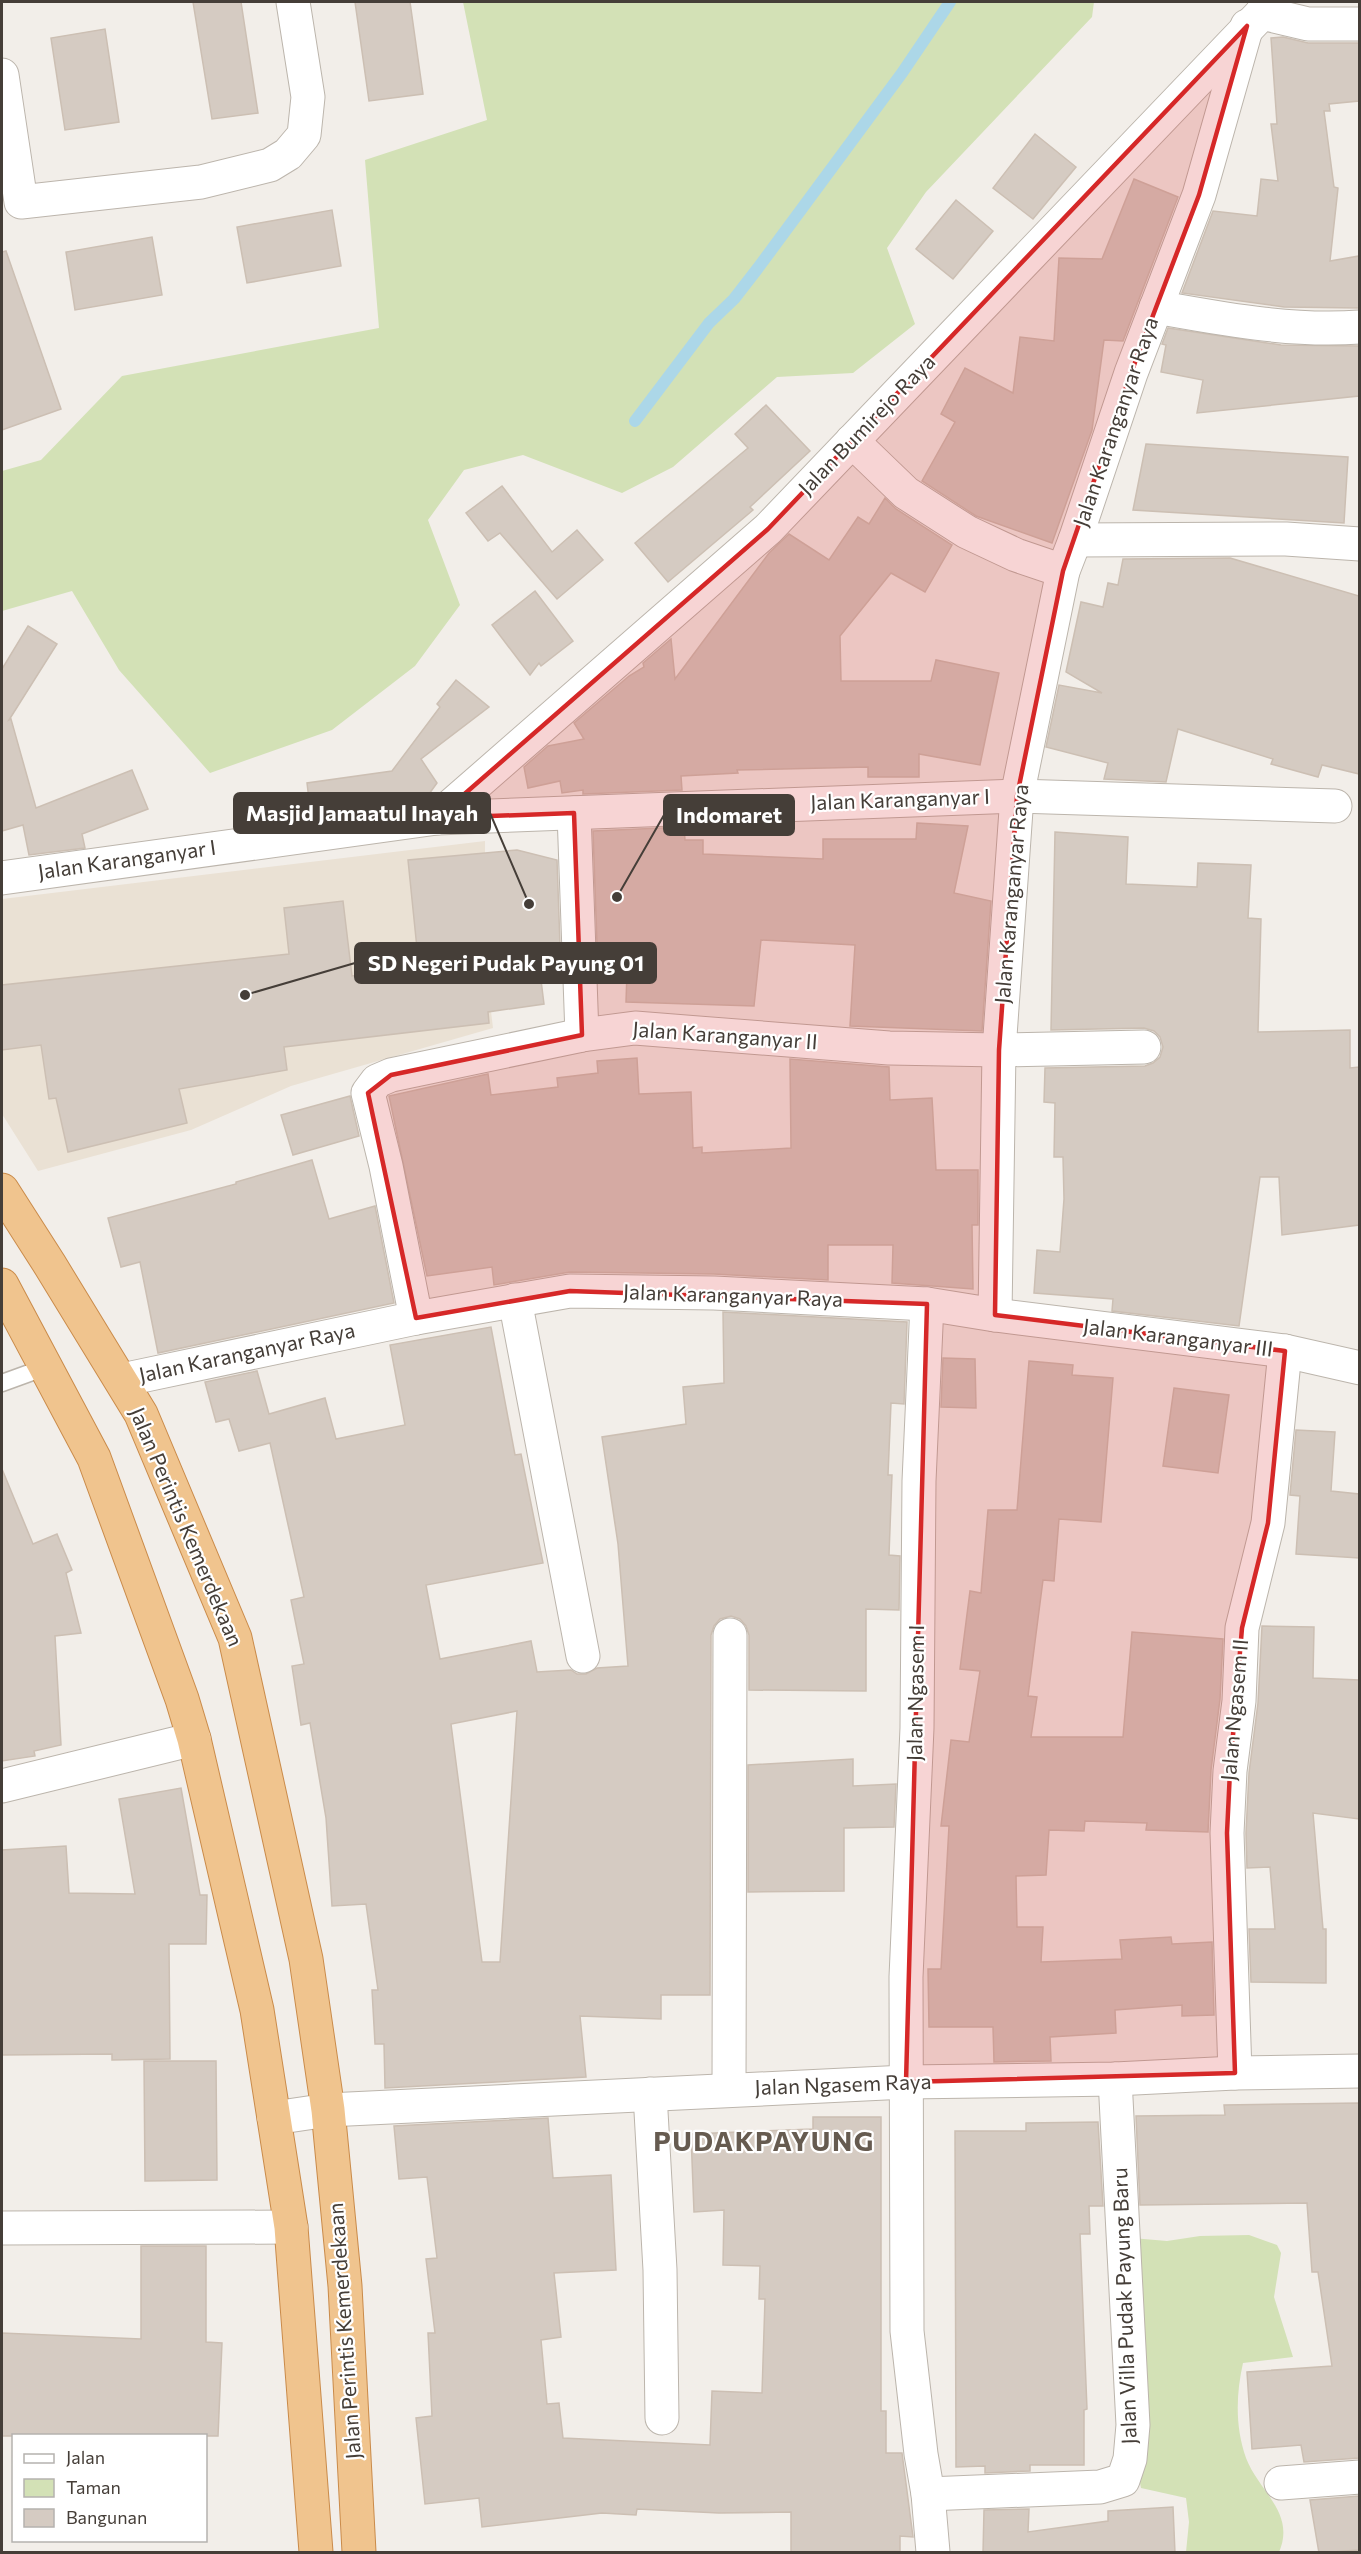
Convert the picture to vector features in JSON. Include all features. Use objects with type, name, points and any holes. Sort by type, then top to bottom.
[{"type":"highway","name":"Jalan Perintis Kemerdekaan","points":[[2,1190],[141,1414],[235,1638],[306,1959],[327,2110],[345,2286],[359,2553]]},
{"type":"highway","points":[[2,1285],[94,1458],[182,1699],[194,1740],[257,2010],[291,2227],[316,2553]]},
{"type":"street","points":[[2,75],[11,204],[201,182],[270,165],[288,154],[304,135],[308,97],[293,2]]},
{"type":"street","points":[[1259,14],[1308,24],[1359,24]]},
{"type":"street","name":"Jalan Karanganyar Raya","points":[[122,1380],[416,1318],[570,1291],[714,1293],[927,1304],[995,1315],[999,1050],[1017,796],[1063,571],[1131,373],[1199,195],[1259,14]]},
{"type":"street","name":"Jalan Bumirejo Raya","points":[[437,818],[768,529],[1259,14]]},
{"type":"street","points":[[1156,307],[1256,324],[1327,329],[1359,327]]},
{"type":"street","points":[[852,441],[906,493],[967,532],[1016,555],[1063,571]]},
{"type":"street","points":[[1075,540],[1286,539],[1359,544]]},
{"type":"street","name":"Jalan Karanganyar I","points":[[2,878],[437,818],[1017,796],[1335,806]]},
{"type":"street","points":[[574,813],[582,1035]]},
{"type":"street","name":"Jalan Karanganyar II","points":[[416,1318],[386,1166],[368,1093],[377,1081],[391,1075],[582,1035],[635,1028],[889,1048],[999,1050],[1144,1047]]},
{"type":"street","points":[[514,1300],[583,1656]]},
{"type":"street","name":"Jalan Ngasem I","points":[[906,2082],[906,1977],[917,1728],[919,1480],[927,1304]]},
{"type":"street","name":"Jalan Karanganyar III","points":[[995,1315],[1285,1351],[1359,1368]]},
{"type":"street","name":"Jalan Ngasem II","points":[[1235,2073],[1227,1833],[1230,1771],[1239,1701],[1242,1628],[1268,1523],[1285,1351]]},
{"type":"street","points":[[729,2089],[730,1635]]},
{"type":"street","points":[[2,1786],[194,1740]]},
{"type":"street","name":"Jalan Ngasem Raya","points":[[327,2110],[906,2082],[1114,2079],[1235,2073],[1359,2071]]},
{"type":"street","name":"Jalan Villa Pudak Payung Baru","points":[[928,2494],[1100,2487],[1123,2480],[1130,2459],[1133,2425],[1114,2079]]},
{"type":"street","points":[[906,2082],[907,2331],[921,2454],[928,2494],[933,2553]]},
{"type":"street","points":[[650,2094],[660,2270],[662,2418]]},
{"type":"street","points":[[274,2118],[327,2110]]},
{"type":"street","points":[[2,2228],[291,2227]]},
{"type":"street","points":[[1281,2483],[1359,2477]]},
{"type":"lane","points":[[2,1383],[46,1367]]},
{"type":"highlighted area","points":[[1247,26],[1199,195],[1131,373],[1063,571],[1017,796],[999,1050],[995,1315],[1285,1351],[1268,1523],[1242,1628],[1230,1771],[1227,1833],[1235,2073],[906,2082],[927,1304],[570,1291],[416,1318],[368,1093],[391,1075],[582,1035],[574,813],[437,818],[768,529]]},
{"type":"shaded area","points":[[485,841],[485,961],[493,1028],[291,1086],[191,1130],[38,1171],[2,1114],[2,899]]},
{"type":"green space","points":[[463,2],[1094,2],[1092,17],[926,192],[887,248],[915,324],[853,373],[777,377],[673,467],[622,493],[523,455],[464,470],[428,520],[460,605],[415,666],[332,730],[210,773],[119,670],[72,591],[2,611],[2,471],[41,460],[122,376],[379,328],[365,160],[487,120]]},
{"type":"green space","points":[[1249,2235],[1277,2245],[1281,2253],[1274,2297],[1293,2357],[1243,2363],[1239,2387],[1238,2422],[1246,2458],[1274,2503],[1283,2526],[1283,2538],[1279,2552],[1186,2552],[1189,2522],[1186,2498],[1141,2488],[1136,2462],[1132,2238],[1167,2241],[1200,2236]]},
{"type":"building","points":[[193,2],[241,2],[258,113],[212,119]]},
{"type":"building","points":[[355,2],[410,2],[423,94],[369,101]]},
{"type":"building","points":[[105,29],[119,122],[65,130],[51,38]]},
{"type":"building","points":[[1283,37],[1308,43],[1359,43],[1359,101],[1329,104],[1330,111],[1324,111],[1334,187],[1338,188],[1330,261],[1359,256],[1359,308],[1284,307],[1182,293],[1213,211],[1257,216],[1261,179],[1278,181],[1271,124],[1277,124],[1271,38]]},
{"type":"building","points":[[1035,134],[1076,167],[1033,219],[993,188]]},
{"type":"building","points":[[1134,179],[1178,197],[1123,341],[1104,340],[1092,430],[1052,543],[976,516],[922,481],[955,422],[941,414],[965,368],[1013,393],[1020,337],[1054,341],[1059,258],[1102,259]]},
{"type":"building","points":[[956,200],[993,231],[953,279],[916,249]]},
{"type":"building","points":[[332,210],[341,266],[247,283],[237,227]]},
{"type":"building","points":[[152,237],[162,295],[75,310],[66,252]]},
{"type":"building","points":[[6,251],[61,409],[2,430],[2,252]]},
{"type":"building","points":[[1168,328],[1281,345],[1359,346],[1359,396],[1197,413],[1203,380],[1161,372],[1166,345],[1162,344]]},
{"type":"building","points":[[766,405],[810,451],[750,507],[753,510],[668,582],[635,543],[748,448],[735,434]]},
{"type":"building","points":[[1146,444],[1348,457],[1344,523],[1133,510]]},
{"type":"building","points":[[502,486],[552,552],[577,530],[603,560],[557,599],[500,533],[488,541],[466,513]]},
{"type":"building","points":[[885,498],[896,509],[952,545],[925,592],[891,573],[840,636],[841,681],[931,681],[936,660],[999,673],[980,765],[919,754],[919,777],[868,777],[868,767],[737,770],[738,773],[681,776],[682,790],[583,794],[583,790],[562,793],[560,781],[528,788],[524,767],[548,746],[584,739],[574,723],[629,676],[644,667],[643,663],[671,639],[675,679],[769,553],[789,534],[829,560],[858,517],[869,524]]},
{"type":"building","points":[[1230,558],[1359,596],[1359,774],[1322,765],[1318,777],[1271,764],[1273,759],[1178,729],[1166,782],[1104,779],[1108,763],[1046,747],[1059,685],[1102,693],[1066,672],[1081,602],[1103,607],[1108,583],[1118,585],[1123,559]]},
{"type":"building","points":[[535,591],[573,641],[541,666],[539,663],[530,675],[492,625]]},
{"type":"building","points":[[28,626],[57,644],[9,720],[11,719],[36,808],[132,770],[148,809],[82,834],[85,848],[29,855],[23,825],[2,831],[2,669]]},
{"type":"building","points":[[456,680],[489,707],[421,759],[437,783],[424,801],[311,816],[307,783],[392,771],[440,707],[437,704]]},
{"type":"building","points":[[917,823],[968,826],[954,893],[991,901],[982,1031],[850,1026],[855,945],[761,940],[754,1006],[626,1002],[628,943],[597,944],[593,831],[684,827],[685,840],[703,840],[703,854],[823,859],[823,839],[916,839]]},
{"type":"building","points":[[1055,832],[1128,837],[1126,884],[1197,887],[1198,863],[1251,865],[1248,918],[1261,919],[1258,1032],[1350,1030],[1350,1068],[1359,1067],[1359,1225],[1282,1235],[1279,1177],[1260,1177],[1239,1326],[1112,1311],[1113,1299],[1034,1293],[1037,1250],[1060,1252],[1064,1199],[1063,1157],[1054,1157],[1055,1103],[1044,1102],[1045,1068],[1145,1066],[1160,1057],[1163,1047],[1160,1037],[1154,1031],[1144,1028],[1051,1030]]},
{"type":"building","points":[[517,850],[557,860],[560,945],[550,945],[541,980],[544,1004],[488,1012],[489,1023],[284,1047],[287,1070],[179,1089],[187,1123],[68,1152],[56,1098],[49,1099],[41,1045],[2,1050],[2,985],[289,954],[284,908],[343,901],[352,976],[419,968],[408,860]]},
{"type":"building","points":[[637,1058],[639,1094],[691,1092],[693,1148],[702,1147],[702,1153],[791,1148],[790,1059],[889,1067],[890,1100],[932,1098],[936,1170],[978,1170],[978,1225],[972,1225],[973,1289],[892,1283],[893,1245],[828,1245],[828,1280],[714,1274],[570,1272],[494,1285],[492,1267],[427,1276],[389,1096],[488,1074],[491,1095],[558,1087],[557,1078],[598,1073],[597,1061]]},
{"type":"building","points":[[350,1096],[359,1136],[293,1155],[281,1115]]},
{"type":"building","points":[[312,1160],[329,1219],[375,1206],[394,1303],[158,1353],[140,1262],[121,1267],[108,1218],[236,1184],[236,1182]]},
{"type":"building","points":[[723,1312],[907,1322],[904,1404],[891,1403],[888,1475],[892,1475],[889,1555],[900,1556],[899,1610],[866,1609],[866,1691],[749,1690],[749,1635],[746,1626],[740,1619],[731,1616],[720,1619],[711,1635],[710,1995],[661,1995],[661,2019],[580,2016],[586,2077],[385,2088],[384,2044],[375,2044],[372,1990],[378,1990],[366,1904],[332,1906],[326,1818],[310,1723],[301,1725],[292,1666],[304,1664],[291,1600],[304,1597],[270,1443],[239,1451],[229,1419],[216,1422],[205,1382],[257,1371],[269,1414],[325,1398],[336,1439],[405,1425],[390,1345],[491,1327],[515,1455],[521,1454],[543,1563],[426,1585],[440,1659],[531,1641],[537,1672],[571,1670],[577,1674],[586,1674],[597,1668],[628,1666],[618,1544],[602,1437],[686,1424],[683,1387],[724,1383]],"holes":[[[517,1711],[500,1962],[482,1962],[451,1724]]]},
{"type":"building","points":[[943,1358],[975,1359],[976,1408],[941,1407]]},
{"type":"building","points":[[1029,1361],[1073,1365],[1072,1375],[1113,1378],[1101,1522],[1059,1519],[1054,1581],[1043,1580],[1028,1696],[1037,1697],[1031,1737],[1123,1737],[1132,1632],[1223,1639],[1220,1699],[1211,1770],[1208,1832],[1146,1830],[1147,1823],[1085,1821],[1084,1831],[1049,1830],[1046,1875],[1016,1876],[1017,1927],[1043,1927],[1041,1962],[1122,1959],[1120,1940],[1171,1937],[1172,1944],[1212,1942],[1214,2015],[1182,2016],[1182,2005],[1115,2010],[1116,2033],[1050,2037],[1051,2061],[994,2062],[993,2027],[929,2027],[928,1969],[941,1969],[949,1826],[941,1826],[951,1740],[969,1742],[980,1671],[960,1669],[970,1591],[981,1593],[988,1510],[1017,1510]]},
{"type":"building","points":[[1174,1388],[1229,1395],[1218,1473],[1163,1466]]},
{"type":"building","points":[[1296,1430],[1335,1432],[1331,1491],[1359,1494],[1359,1558],[1296,1554],[1300,1496],[1290,1495]]},
{"type":"building","points":[[2,1469],[33,1544],[57,1534],[72,1570],[66,1573],[81,1633],[55,1636],[61,1745],[34,1751],[35,1756],[2,1761]]},
{"type":"building","points":[[1262,1626],[1314,1627],[1313,1678],[1359,1680],[1359,1819],[1313,1813],[1323,1929],[1326,1929],[1326,1983],[1251,1982],[1249,1929],[1275,1929],[1270,1867],[1247,1868],[1249,1773],[1258,1703]]},
{"type":"building","points":[[853,1759],[853,1786],[896,1784],[894,1827],[844,1828],[844,1891],[748,1892],[748,1765]]},
{"type":"building","points":[[181,1788],[200,1895],[207,1895],[206,1944],[169,1944],[170,2059],[112,2060],[112,2054],[2,2055],[2,1850],[66,1846],[69,1893],[135,1894],[119,1799]]},
{"type":"building","points":[[144,2061],[216,2061],[217,2180],[145,2181]]},
{"type":"building","points":[[1359,2103],[1359,2458],[1304,2462],[1301,2445],[1252,2449],[1247,2372],[1332,2366],[1318,2272],[1312,2272],[1307,2203],[1140,2205],[1136,2116],[1225,2115],[1224,2105]]},
{"type":"building","points":[[813,2117],[881,2117],[881,2411],[886,2411],[886,2453],[902,2453],[913,2537],[900,2536],[900,2551],[791,2553],[791,2512],[719,2513],[637,2509],[636,2515],[602,2513],[482,2527],[479,2498],[425,2504],[416,2418],[432,2416],[428,2333],[435,2333],[426,2259],[437,2258],[427,2177],[399,2179],[394,2126],[548,2118],[553,2178],[611,2175],[616,2270],[554,2273],[561,2337],[541,2340],[547,2404],[559,2403],[563,2438],[710,2445],[712,2391],[762,2393],[765,2299],[759,2299],[760,2266],[723,2265],[724,2210],[694,2212],[691,2134],[813,2129]]},
{"type":"building","points":[[1098,2122],[1103,2206],[1089,2206],[1090,2234],[1080,2234],[1087,2409],[1084,2410],[1084,2465],[1030,2465],[1030,2471],[985,2473],[985,2466],[956,2467],[955,2131],[1026,2131],[1026,2123]]},
{"type":"building","points":[[141,2246],[206,2246],[206,2342],[222,2343],[218,2436],[207,2436],[207,2434],[12,2434],[12,2436],[2,2436],[2,2333],[141,2339]]},
{"type":"building","points":[[1359,2496],[1359,2550],[1319,2553],[1310,2500]]},
{"type":"building","points":[[1173,2507],[1175,2553],[983,2553],[984,2510],[1029,2509],[1028,2532],[1108,2521],[1108,2511]]},
{"type":"waterway","points":[[635,421],[709,323],[734,299],[758,268],[902,73],[950,2]]},
{"type":"place","name":"Indomaret","points":[[617,897]]},
{"type":"place","name":"Masjid Jamaatul Inayah","points":[[529,904]]},
{"type":"place","name":"SD Negeri Pudak Payung 01","points":[[245,995]]},
{"type":"district","name":"PUDAKPAYUNG","points":[[764,2142]]}]
